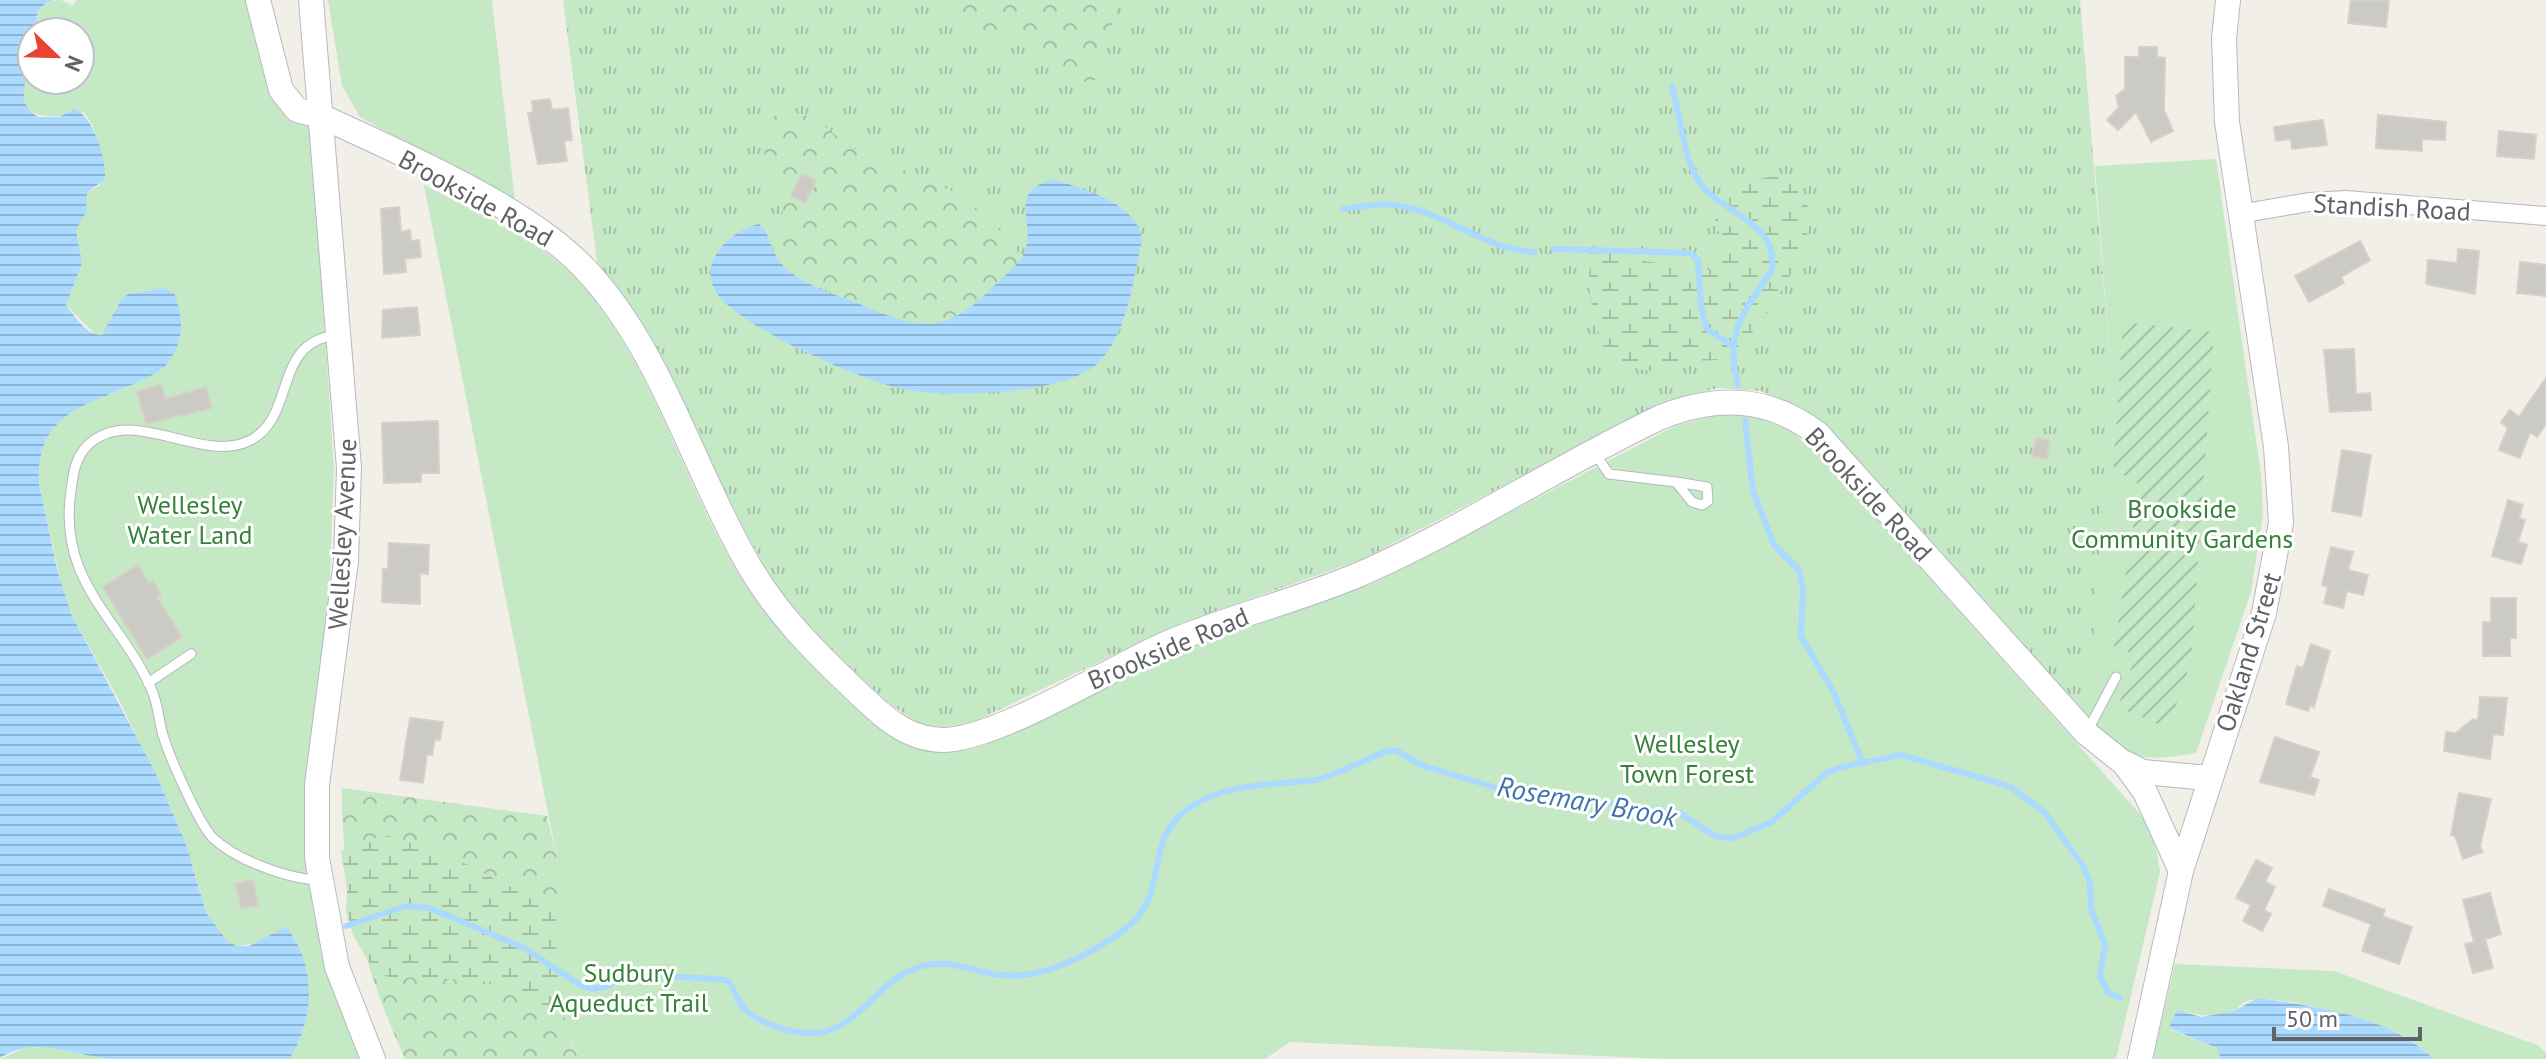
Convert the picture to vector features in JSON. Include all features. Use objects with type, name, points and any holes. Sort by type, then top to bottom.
[{"type":"street","name":"Brookside Road","points":[[258,0],[274,62],[321,116],[511,212],[561,247],[587,270],[615,304],[641,349],[735,541],[768,596],[807,643],[878,712],[916,736],[947,740],[989,730],[1187,635],[1368,571],[1661,417],[1710,403],[1759,404],[1797,419],[1830,446],[2086,733],[2121,761],[2145,792],[2181,871]]},
{"type":"street","name":"Wellesley Avenue","points":[[311,0],[349,446],[346,561],[318,771],[315,836],[319,880],[337,967],[373,1059]]},
{"type":"street","name":"Oakland Street","points":[[2140,1059],[2181,871],[2208,778],[2264,613],[2281,523],[2276,447],[2239,214],[2226,102],[2224,39],[2228,0]]},
{"type":"street","name":"Standish Road","points":[[2239,214],[2309,202],[2346,200],[2546,216]]},
{"type":"street","name":"Brookside Road","points":[[2121,761],[2154,775],[2208,778]]},
{"type":"lane","points":[[319,880],[278,872],[211,836],[164,738],[148,683],[92,596],[70,539],[70,495],[81,453],[96,439],[120,431],[220,445],[249,441],[271,417],[304,347],[319,337],[341,335]]},
{"type":"lane","points":[[1594,452],[1606,471],[1613,475],[1676,482]]},
{"type":"lane","points":[[148,683],[191,654]]},
{"type":"lane","points":[[2086,733],[2116,677]]},
{"type":"green space","name":"Wellesley Water Land","points":[[61,0],[73,6],[76,0],[252,0],[284,105],[311,124],[334,468],[329,602],[311,817],[371,1059],[289,1059],[303,1029],[308,1000],[304,969],[295,938],[237,946],[228,943],[206,913],[193,866],[169,804],[120,702],[71,614],[63,592],[39,484],[41,456],[49,435],[62,420],[79,408],[164,368],[151,290],[128,294],[121,300],[103,335],[96,335],[66,305],[82,263],[76,230],[87,193],[100,185],[99,146],[93,127],[83,112],[39,115],[30,110],[22,96],[96,96],[96,16],[38,16],[44,5]]},
{"type":"green space","points":[[328,0],[492,0],[515,202],[360,117],[342,86]]},
{"type":"green space","points":[[563,0],[2080,0],[2111,371],[2090,695],[2077,707],[1826,424],[1803,408],[1761,391],[1718,388],[1667,401],[1363,559],[1182,623],[975,721],[947,727],[920,724],[887,702],[816,635],[778,589],[747,535],[647,333],[597,262]]},
{"type":"green space","points":[[956,0],[1120,0],[1105,44],[1101,76],[1090,83],[1064,75],[1043,54],[1009,37],[982,35],[962,24]]},
{"type":"green space","points":[[799,113],[817,120],[849,146],[954,192],[1007,237],[1022,257],[965,314],[929,324],[884,314],[791,271],[773,256],[781,235],[783,217],[781,201],[766,158],[763,124],[776,115]]},
{"type":"green space","name":"Brookside Community Gardens","points":[[2216,159],[2261,475],[2263,514],[2251,592],[2196,753],[2154,758],[2140,756],[2118,745],[2077,707],[2090,695],[2111,371],[2095,166]]},
{"type":"green space","points":[[1781,177],[1801,192],[1809,213],[1806,237],[1782,290],[1737,354],[1731,359],[1697,361],[1664,374],[1613,364],[1602,343],[1590,298],[1593,260],[1611,252],[1636,260],[1710,270],[1728,252],[1715,222],[1717,207],[1723,199],[1750,181]]},
{"type":"green space","name":"Wellesley Town Forest","points":[[424,185],[516,233],[577,279],[616,330],[635,363],[717,535],[757,602],[796,649],[855,708],[887,734],[920,749],[960,751],[983,746],[1192,647],[1374,583],[1675,426],[1720,414],[1756,417],[1790,430],[1820,455],[2146,821],[2156,848],[2160,872],[2116,1059],[1665,1059],[1290,1042],[1265,1059],[579,1059],[563,1012],[559,987],[556,937],[558,863]]},
{"type":"green space","points":[[2123,322],[2214,332],[2191,661],[2168,728],[2118,707],[2136,654],[2114,648],[2137,502],[2137,477],[2113,474]]},
{"type":"green space","points":[[342,788],[547,816],[558,863],[555,957],[572,1045],[579,1059],[405,1059],[378,994],[358,927],[346,858]]},
{"type":"green space","points":[[389,836],[450,856],[558,911],[580,1010],[538,1008],[519,995],[482,981],[412,977],[398,980],[383,975],[368,961],[353,935],[346,912],[347,891],[341,851],[365,840]]},
{"type":"green space","points":[[2175,964],[2334,971],[2537,1045],[2546,1052],[2546,1059],[2433,1059],[2408,1038],[2372,1023],[2302,1004],[2261,999],[2247,1001],[2232,1012],[2211,1016],[2177,1010],[2169,1029],[2217,1048],[2221,1059],[2153,1059]]},
{"type":"green space","points":[[46,1047],[110,1059],[0,1059],[25,1048]]},
{"type":"water","points":[[0,0],[54,0],[41,8],[37,16],[16,16],[16,96],[24,96],[26,105],[39,117],[59,117],[74,109],[81,113],[93,129],[105,171],[105,179],[87,193],[86,212],[76,230],[82,263],[66,305],[86,329],[102,335],[121,300],[128,294],[164,288],[174,293],[181,323],[176,350],[164,368],[79,408],[62,420],[49,435],[41,456],[39,484],[57,569],[71,614],[155,772],[187,847],[206,913],[228,942],[237,946],[249,946],[286,927],[303,958],[309,993],[304,1028],[289,1059],[115,1059],[43,1048],[14,1051],[0,1058]]},
{"type":"water","points":[[1054,179],[1094,193],[1120,207],[1131,216],[1142,240],[1128,306],[1116,338],[1097,364],[1060,382],[1034,388],[950,394],[888,385],[803,351],[747,320],[727,304],[715,290],[711,279],[711,267],[721,248],[739,232],[759,224],[781,263],[804,281],[899,319],[916,323],[946,320],[977,302],[1018,262],[1027,242],[1026,200],[1039,185]]},
{"type":"water","points":[[2258,998],[2327,1010],[2375,1024],[2398,1033],[2433,1059],[2221,1059],[2217,1048],[2169,1028],[2177,1010],[2201,1017],[2232,1012]]},
{"type":"building","points":[[2351,0],[2389,0],[2386,27],[2348,23]]},
{"type":"building","points":[[2139,47],[2157,47],[2157,57],[2165,58],[2164,110],[2173,131],[2151,142],[2136,112],[2118,130],[2107,120],[2119,107],[2116,96],[2125,89],[2125,57],[2139,57]]},
{"type":"building","points":[[550,99],[552,110],[568,108],[572,140],[564,141],[567,161],[538,164],[528,113],[533,112],[532,101]]},
{"type":"building","points":[[2378,115],[2446,122],[2445,140],[2422,139],[2422,151],[2376,148]]},
{"type":"building","points":[[2323,120],[2327,145],[2292,149],[2291,139],[2276,141],[2274,127]]},
{"type":"building","points":[[2499,131],[2536,135],[2534,159],[2497,156]]},
{"type":"building","points":[[802,174],[816,181],[805,203],[791,196]]},
{"type":"building","points":[[399,207],[401,232],[410,230],[411,241],[419,240],[421,257],[405,259],[406,272],[384,274],[381,209]]},
{"type":"building","points":[[2360,241],[2370,260],[2341,277],[2344,283],[2309,302],[2295,276]]},
{"type":"building","points":[[2458,249],[2479,251],[2475,294],[2426,284],[2428,260],[2457,263]]},
{"type":"building","points":[[2520,262],[2546,265],[2546,296],[2517,293]]},
{"type":"building","points":[[417,307],[420,335],[382,338],[383,310]]},
{"type":"building","points":[[2354,349],[2356,394],[2370,393],[2371,410],[2330,412],[2324,350]]},
{"type":"building","points":[[2546,378],[2546,424],[2537,437],[2530,432],[2520,458],[2499,450],[2508,428],[2501,422],[2510,410],[2519,417]]},
{"type":"building","points":[[161,385],[165,399],[206,387],[212,408],[146,424],[137,391]]},
{"type":"building","points":[[438,421],[439,473],[421,473],[421,482],[384,483],[382,423]]},
{"type":"building","points":[[2036,438],[2050,441],[2047,459],[2032,456]]},
{"type":"building","points":[[2342,450],[2371,455],[2361,516],[2332,511]]},
{"type":"building","points":[[2508,500],[2523,505],[2519,518],[2525,520],[2518,542],[2527,545],[2521,564],[2492,556]]},
{"type":"building","points":[[389,543],[429,545],[428,574],[420,573],[420,604],[382,602],[383,569],[388,569]]},
{"type":"building","points":[[2331,547],[2353,552],[2348,570],[2368,575],[2363,595],[2347,591],[2343,608],[2324,603],[2328,587],[2322,585]]},
{"type":"building","points":[[138,565],[149,584],[153,581],[161,595],[157,597],[182,637],[147,659],[103,587]]},
{"type":"building","points":[[2491,598],[2516,598],[2516,638],[2510,638],[2510,656],[2483,656],[2483,622],[2491,622]]},
{"type":"building","points":[[2311,644],[2330,651],[2314,707],[2310,705],[2308,711],[2286,704],[2297,666],[2303,668]]},
{"type":"building","points":[[2480,697],[2507,698],[2503,735],[2493,734],[2490,759],[2444,751],[2446,732],[2456,733],[2473,719],[2478,720]]},
{"type":"building","points":[[410,718],[443,722],[440,740],[435,739],[432,755],[427,754],[423,783],[400,780]]},
{"type":"building","points":[[2275,737],[2319,752],[2310,777],[2319,780],[2314,795],[2260,782]]},
{"type":"building","points":[[2459,793],[2491,799],[2480,846],[2483,852],[2463,859],[2455,836],[2451,835]]},
{"type":"building","points":[[2256,860],[2272,868],[2265,882],[2275,887],[2264,910],[2271,914],[2262,931],[2243,921],[2251,905],[2236,898]]},
{"type":"building","points":[[253,880],[258,905],[241,908],[236,884]]},
{"type":"building","points":[[2329,889],[2385,910],[2382,916],[2412,927],[2399,964],[2362,951],[2371,924],[2323,906]]},
{"type":"building","points":[[2490,893],[2501,934],[2485,939],[2493,968],[2473,973],[2465,944],[2474,942],[2463,900]]},
{"type":"waterway","points":[[1672,86],[1685,145],[1696,177],[1705,189],[1756,227],[1772,253],[1772,270],[1745,311],[1735,336],[1733,350],[1738,385]]},
{"type":"waterway","points":[[1343,209],[1380,204],[1412,208],[1498,245],[1535,252]]},
{"type":"waterway","points":[[1554,249],[1690,253],[1698,260],[1701,305],[1707,329],[1731,345]]},
{"type":"waterway","points":[[1745,421],[1753,491],[1774,545],[1799,570],[1803,589],[1801,636],[1834,693],[1863,764]]},
{"type":"waterway","name":"Rosemary Brook","points":[[642,977],[728,981],[741,1004],[755,1017],[779,1028],[803,1033],[837,1027],[851,1019],[901,975],[926,965],[954,965],[1010,976],[1045,971],[1097,948],[1140,914],[1148,899],[1166,834],[1176,819],[1192,806],[1206,798],[1236,789],[1321,779],[1388,750],[1397,751],[1421,765],[1497,788],[1680,813],[1715,836],[1733,838],[1772,822],[1826,773],[1901,755],[2011,787],[2045,813],[2084,867],[2090,882],[2091,909],[2105,944],[2100,977],[2108,992],[2120,998]]},
{"type":"waterway","name":"Rosemary Brook","points":[[346,926],[406,906],[430,908],[524,948],[580,985],[592,989],[611,985]]},
{"type":"park label","name":"Sudbury Aqueduct Trail","points":[[629,987]]}]
